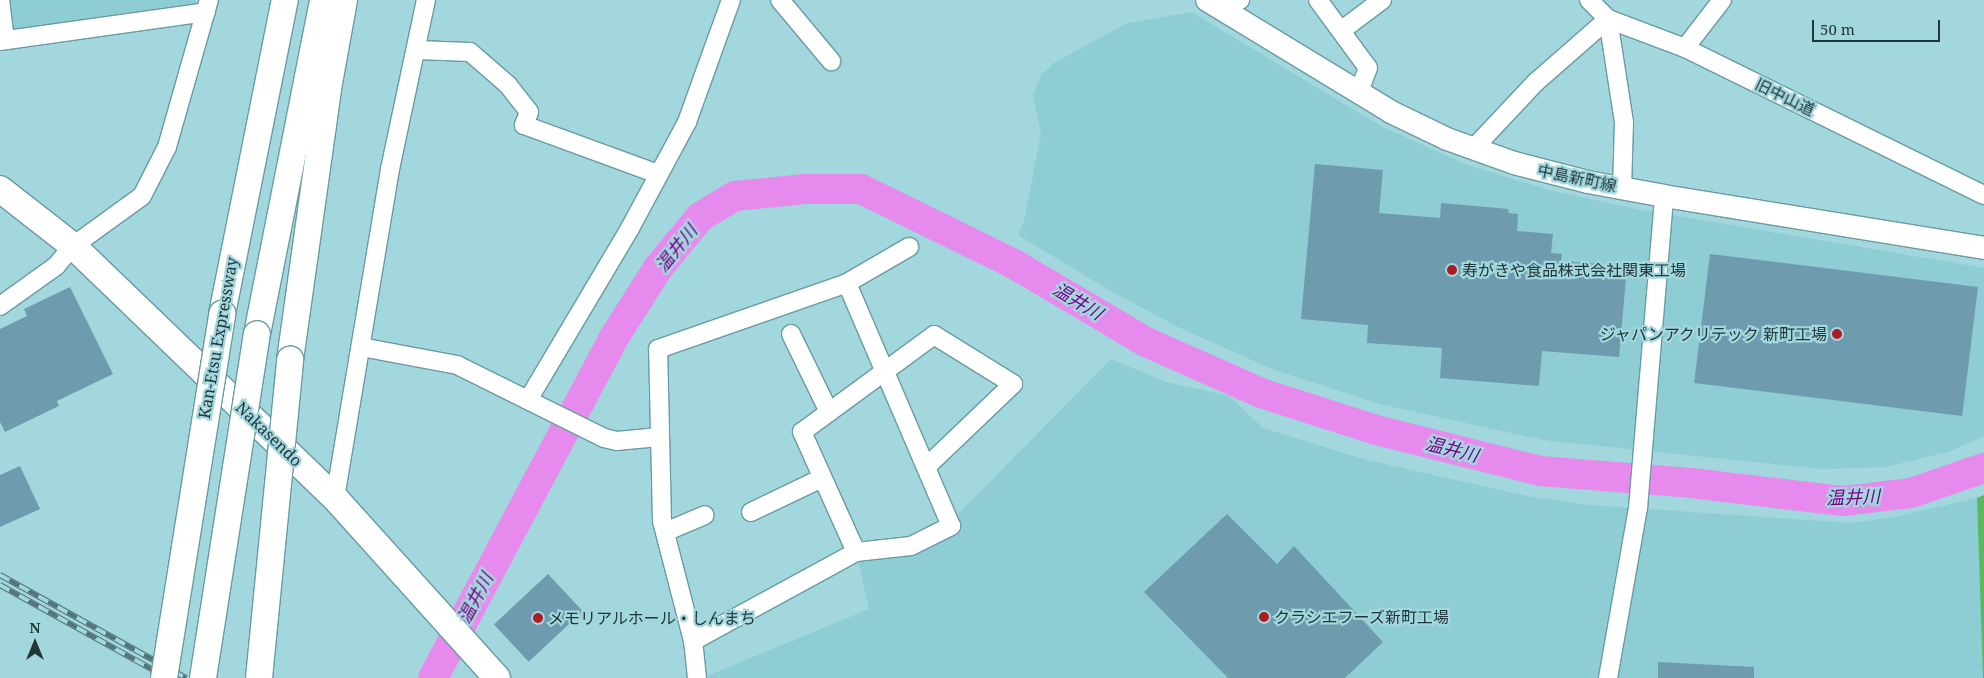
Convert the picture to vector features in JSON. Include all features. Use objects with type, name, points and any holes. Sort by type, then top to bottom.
[{"type":"highway","name":"Kan-Etsu Expressway","points":[[164,678],[195,470],[222,314],[285,0]]},
{"type":"highway","points":[[203,678],[257,334],[323,0]]},
{"type":"highway","points":[[259,678],[290,360],[328,89],[344,0]]},
{"type":"highway","name":"Nakasendo","points":[[0,188],[73,246],[335,498],[497,678]]},
{"type":"highway","points":[[156,678],[195,470]]},
{"type":"main road","name":"中島新町線","points":[[1212,3],[1358,94],[1473,150],[1554,174],[1622,188],[1984,248]]},
{"type":"street","points":[[0,0],[3,40],[208,6],[167,147],[142,196],[73,246],[56,266],[0,306]]},
{"type":"street","points":[[335,498],[390,169],[417,50],[426,0]]},
{"type":"street","points":[[530,401],[630,228],[686,122],[731,0]]},
{"type":"street","points":[[780,0],[831,61]]},
{"type":"street","points":[[1212,3],[1240,0]]},
{"type":"street","points":[[1318,0],[1342,30],[1368,68],[1358,94]]},
{"type":"street","points":[[1342,30],[1382,0]]},
{"type":"street","name":"旧中山道","points":[[1588,0],[1608,19],[1685,48],[1984,194]]},
{"type":"street","points":[[1685,48],[1722,0]]},
{"type":"street","points":[[1473,150],[1536,82],[1608,19]]},
{"type":"street","points":[[1608,19],[1624,122],[1622,188]]},
{"type":"street","points":[[417,50],[470,52],[508,85],[528,112],[524,125],[658,174]]},
{"type":"street","points":[[1608,678],[1638,508],[1641,444],[1664,196]]},
{"type":"street","points":[[697,678],[693,641],[665,532],[660,496],[658,349],[847,283],[909,247]]},
{"type":"street","points":[[693,641],[856,552],[911,546],[951,526],[847,283]]},
{"type":"street","points":[[791,334],[829,412]]},
{"type":"street","points":[[856,552],[802,432],[934,335],[1013,384],[926,467]]},
{"type":"street","points":[[361,347],[457,365],[588,431],[617,441],[659,437]]},
{"type":"street","points":[[751,512],[822,478]]},
{"type":"street","points":[[665,532],[705,515]]},
{"type":"shaded area","points":[[5,0],[196,0],[194,8],[10,31]]},
{"type":"shaded area","points":[[1192,12],[1379,125],[1465,164],[1552,191],[1637,209],[1984,268],[1984,436],[1948,452],[1886,467],[1821,469],[1543,440],[1379,404],[1272,369],[1178,327],[1109,290],[1018,235],[1024,221],[1041,133],[1033,96],[1041,75],[1054,63],[1127,23]]},
{"type":"shaded area","points":[[1111,359],[1166,382],[1229,396],[1263,428],[1363,459],[1532,497],[1589,505],[1851,523],[1895,517],[1977,498],[1983,678],[702,678],[869,609],[858,561],[924,549],[962,530],[956,516]]},
{"type":"green space","points":[[1984,495],[1984,678],[1983,678],[1977,498]]},
{"type":"building","name":"寿がきや食品株式会社関東工場","points":[[1315,164],[1383,170],[1379,213],[1440,218],[1441,203],[1508,209],[1509,213],[1518,214],[1517,231],[1553,234],[1551,253],[1562,254],[1561,261],[1599,264],[1598,276],[1626,278],[1619,357],[1542,351],[1539,386],[1440,378],[1442,348],[1367,343],[1368,325],[1301,319]]},
{"type":"building","name":"ジャパンアクリテック 新町工場","points":[[1710,254],[1978,287],[1962,416],[1694,383]]},
{"type":"building","points":[[70,287],[113,374],[57,401],[59,406],[5,432],[0,422],[0,329],[27,316],[24,309]]},
{"type":"building","points":[[20,466],[40,509],[0,527],[0,475]]},
{"type":"building","name":"クラシエフーズ新町工場","points":[[1227,514],[1277,564],[1294,546],[1383,642],[1345,678],[1228,678],[1144,592]]},
{"type":"building","name":"メモリアルホール・しんまち","points":[[548,574],[583,611],[529,662],[494,624]]},
{"type":"building","points":[[1658,662],[1754,667],[1754,678],[1658,678]]},
{"type":"waterway","name":"温井川","points":[[433,678],[613,339],[658,268],[700,217],[735,196],[805,189],[861,189],[1014,264],[1146,342],[1261,393],[1376,430],[1540,471],[1691,483],[1843,501],[1911,493],[1984,468]]},
{"type":"railway","points":[[0,575],[186,678]]},
{"type":"railway","points":[[0,585],[168,678]]},
{"type":"place","name":"寿がきや食品株式会社関東工場","points":[[1452,270]]},
{"type":"place","name":"ジャパンアクリテック 新町工場","points":[[1837,334]]},
{"type":"place","name":"クラシエフーズ新町工場","points":[[1264,617]]},
{"type":"place","name":"メモリアルホール・しんまち","points":[[538,618]]}]
